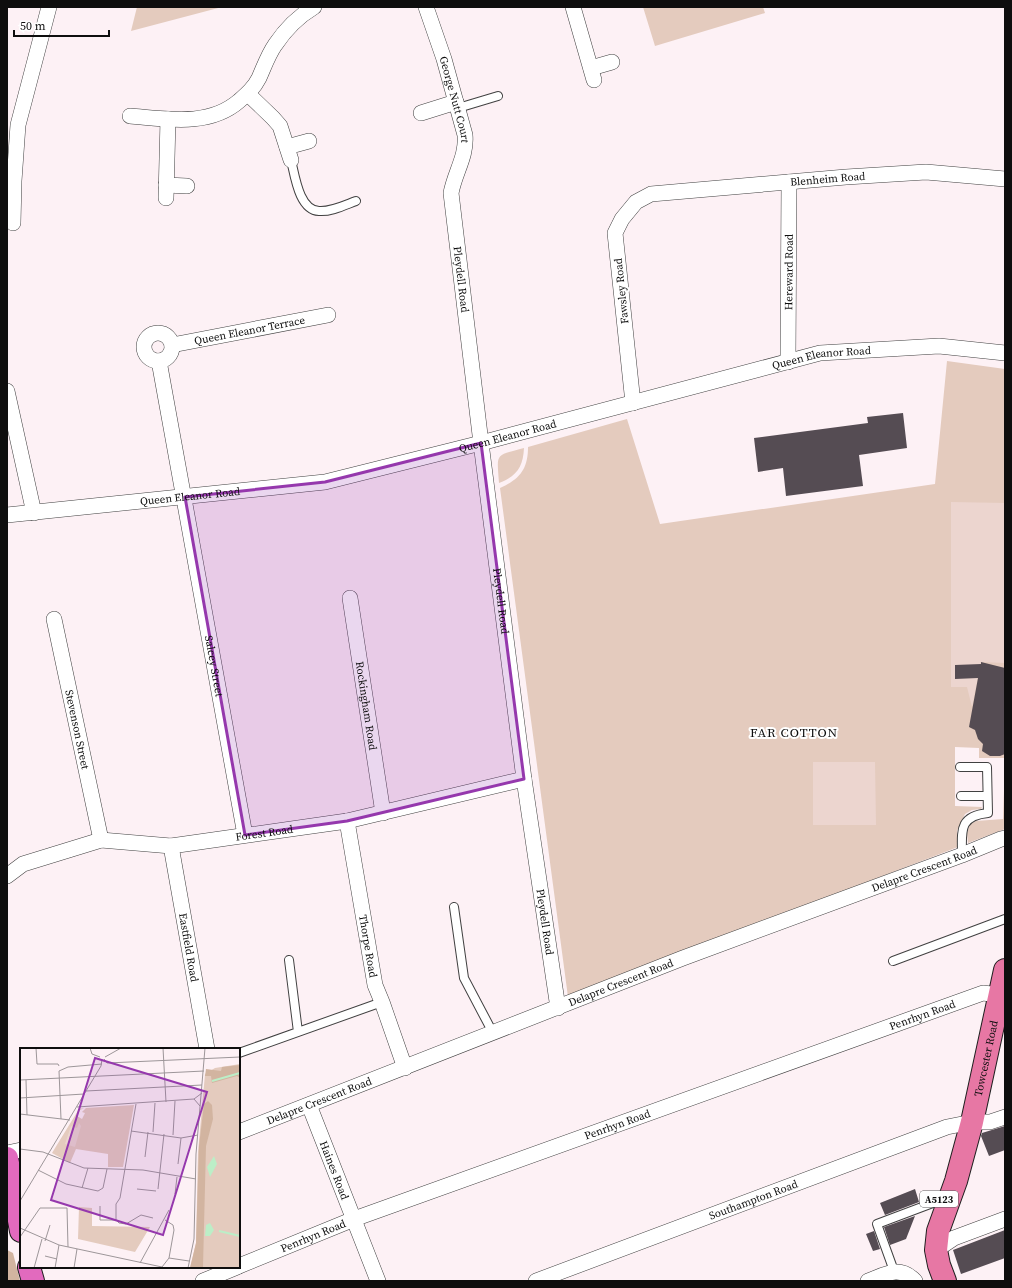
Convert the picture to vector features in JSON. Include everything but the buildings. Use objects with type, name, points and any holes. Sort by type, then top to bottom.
[{"type":"highway","points":[[7,1158],[17,1222]]},
{"type":"main road","name":"Towcester Road","points":[[945,1281],[939,1265],[936,1250],[938,1231],[956,1181],[972,1122],[1005,970]]},
{"type":"main road","name":"Towcester Road","points":[[928,1281],[925,1266],[928,1228],[947,1176],[972,1122]]},
{"type":"street","points":[[13,223],[13,124],[49,7]]},
{"type":"street","points":[[130,116],[168,119],[201,119],[215,115],[232,107],[254,87],[275,45],[302,14],[314,7]]},
{"type":"street","name":"George Nutt Court","points":[[426,7],[444,59],[465,134],[466,146],[453,180],[451,193]]},
{"type":"street","points":[[573,7],[593,74],[612,62]]},
{"type":"street","points":[[248,94],[280,126],[288,154],[309,141]]},
{"type":"street","points":[[421,113],[457,105]]},
{"type":"street","points":[[168,119],[166,191],[187,186]]},
{"type":"street","name":"Blenheim Road","points":[[651,194],[926,172],[1005,179]]},
{"type":"street","name":"Hereward Road","points":[[788,362],[789,182]]},
{"type":"street","name":"Pleydell Road","points":[[451,193],[524,779],[558,1008]]},
{"type":"street","name":"Fawsley Road","points":[[633,403],[614,233],[622,219],[636,202],[651,194]]},
{"type":"street","name":"Queen Eleanor Terrace","points":[[172,345],[328,315]]},
{"type":"street","points":[[152,333],[162,333],[170,339],[172,345],[170,353],[167,357],[160,361],[153,360],[145,354],[145,340],[152,333]]},
{"type":"street","name":"Queen Eleanor Road","points":[[7,515],[325,482],[481,443],[820,353],[939,346],[1005,353]]},
{"type":"street","points":[[160,361],[185,496]]},
{"type":"street","points":[[7,391],[34,512]]},
{"type":"street","name":"Salcey Street","points":[[185,496],[245,835]]},
{"type":"street","name":"Rockingham Road","points":[[350,598],[383,813]]},
{"type":"street","name":"Stevenson Street","points":[[54,619],[101,840]]},
{"type":"street","name":"Forest Road","points":[[7,876],[23,864],[101,840],[171,846],[347,821],[524,779]]},
{"type":"street","name":"Thorpe Road","points":[[347,821],[375,985],[405,1068]]},
{"type":"street","name":"Delapre Crescent Road","points":[[240,1132],[683,958],[1005,838]]},
{"type":"street","name":"Eastfield Road","points":[[171,846],[207,1048]]},
{"type":"street","name":"Penrhyn Road","points":[[240,1266],[354,1219],[983,993],[999,994]]},
{"type":"street","name":"Haines Road","points":[[310,1105],[378,1281]]},
{"type":"street","name":"Southampton Road","points":[[536,1281],[947,1127],[972,1122],[990,1122],[1005,1117]]},
{"type":"street","points":[[7,1153],[20,1150]]},
{"type":"street","points":[[936,1250],[954,1238],[1005,1219]]},
{"type":"street","name":"Penrhyn Road","points":[[203,1281],[236,1268]]},
{"type":"street","points":[[875,1280],[894,1271],[902,1272],[911,1276],[915,1281]]},
{"type":"lane","points":[[457,105],[498,96]]},
{"type":"lane","points":[[288,154],[301,198],[307,206],[319,211],[333,209],[356,201]]},
{"type":"lane","points":[[960,767],[987,767],[988,813],[978,814],[969,818],[962,827],[962,855]]},
{"type":"lane","points":[[961,796],[987,796]]},
{"type":"lane","points":[[454,907],[464,978],[493,1033]]},
{"type":"lane","points":[[893,961],[1005,919]]},
{"type":"lane","points":[[289,960],[298,1032]]},
{"type":"lane","points":[[240,1053],[382,1002]]},
{"type":"lane","points":[[894,1271],[877,1224],[938,1202]]},
{"type":"highlighted area","points":[[481,443],[524,779],[347,821],[245,835],[185,497],[325,482]]},
{"type":"shaded area","points":[[137,7],[222,7],[131,31]]},
{"type":"shaded area","points":[[643,7],[763,7],[765,13],[655,46]]},
{"type":"shaded area","points":[[947,361],[1005,369],[1005,758],[979,758],[979,748],[955,747],[955,806],[982,807],[981,809],[972,810],[965,814],[957,831],[958,847],[568,997],[500,488],[513,481],[522,472],[528,455],[528,447],[627,419],[660,524],[935,484]]},
{"type":"shaded area","points":[[524,448],[522,460],[518,470],[515,474],[499,483],[498,461],[500,457],[507,453]]},
{"type":"shaded area","points":[[951,502],[1005,503],[1005,663],[981,662],[972,707],[967,687],[951,687]]},
{"type":"shaded area","points":[[813,762],[875,762],[876,825],[813,825]]},
{"type":"shaded area","points":[[1005,762],[1005,829],[968,843],[967,833],[970,824],[976,821],[1003,819]]},
{"type":"shaded area","points":[[7,1250],[13,1253],[20,1281],[7,1281]]},
{"type":"district","name":"FAR COTTON","points":[[794,732]]}]
